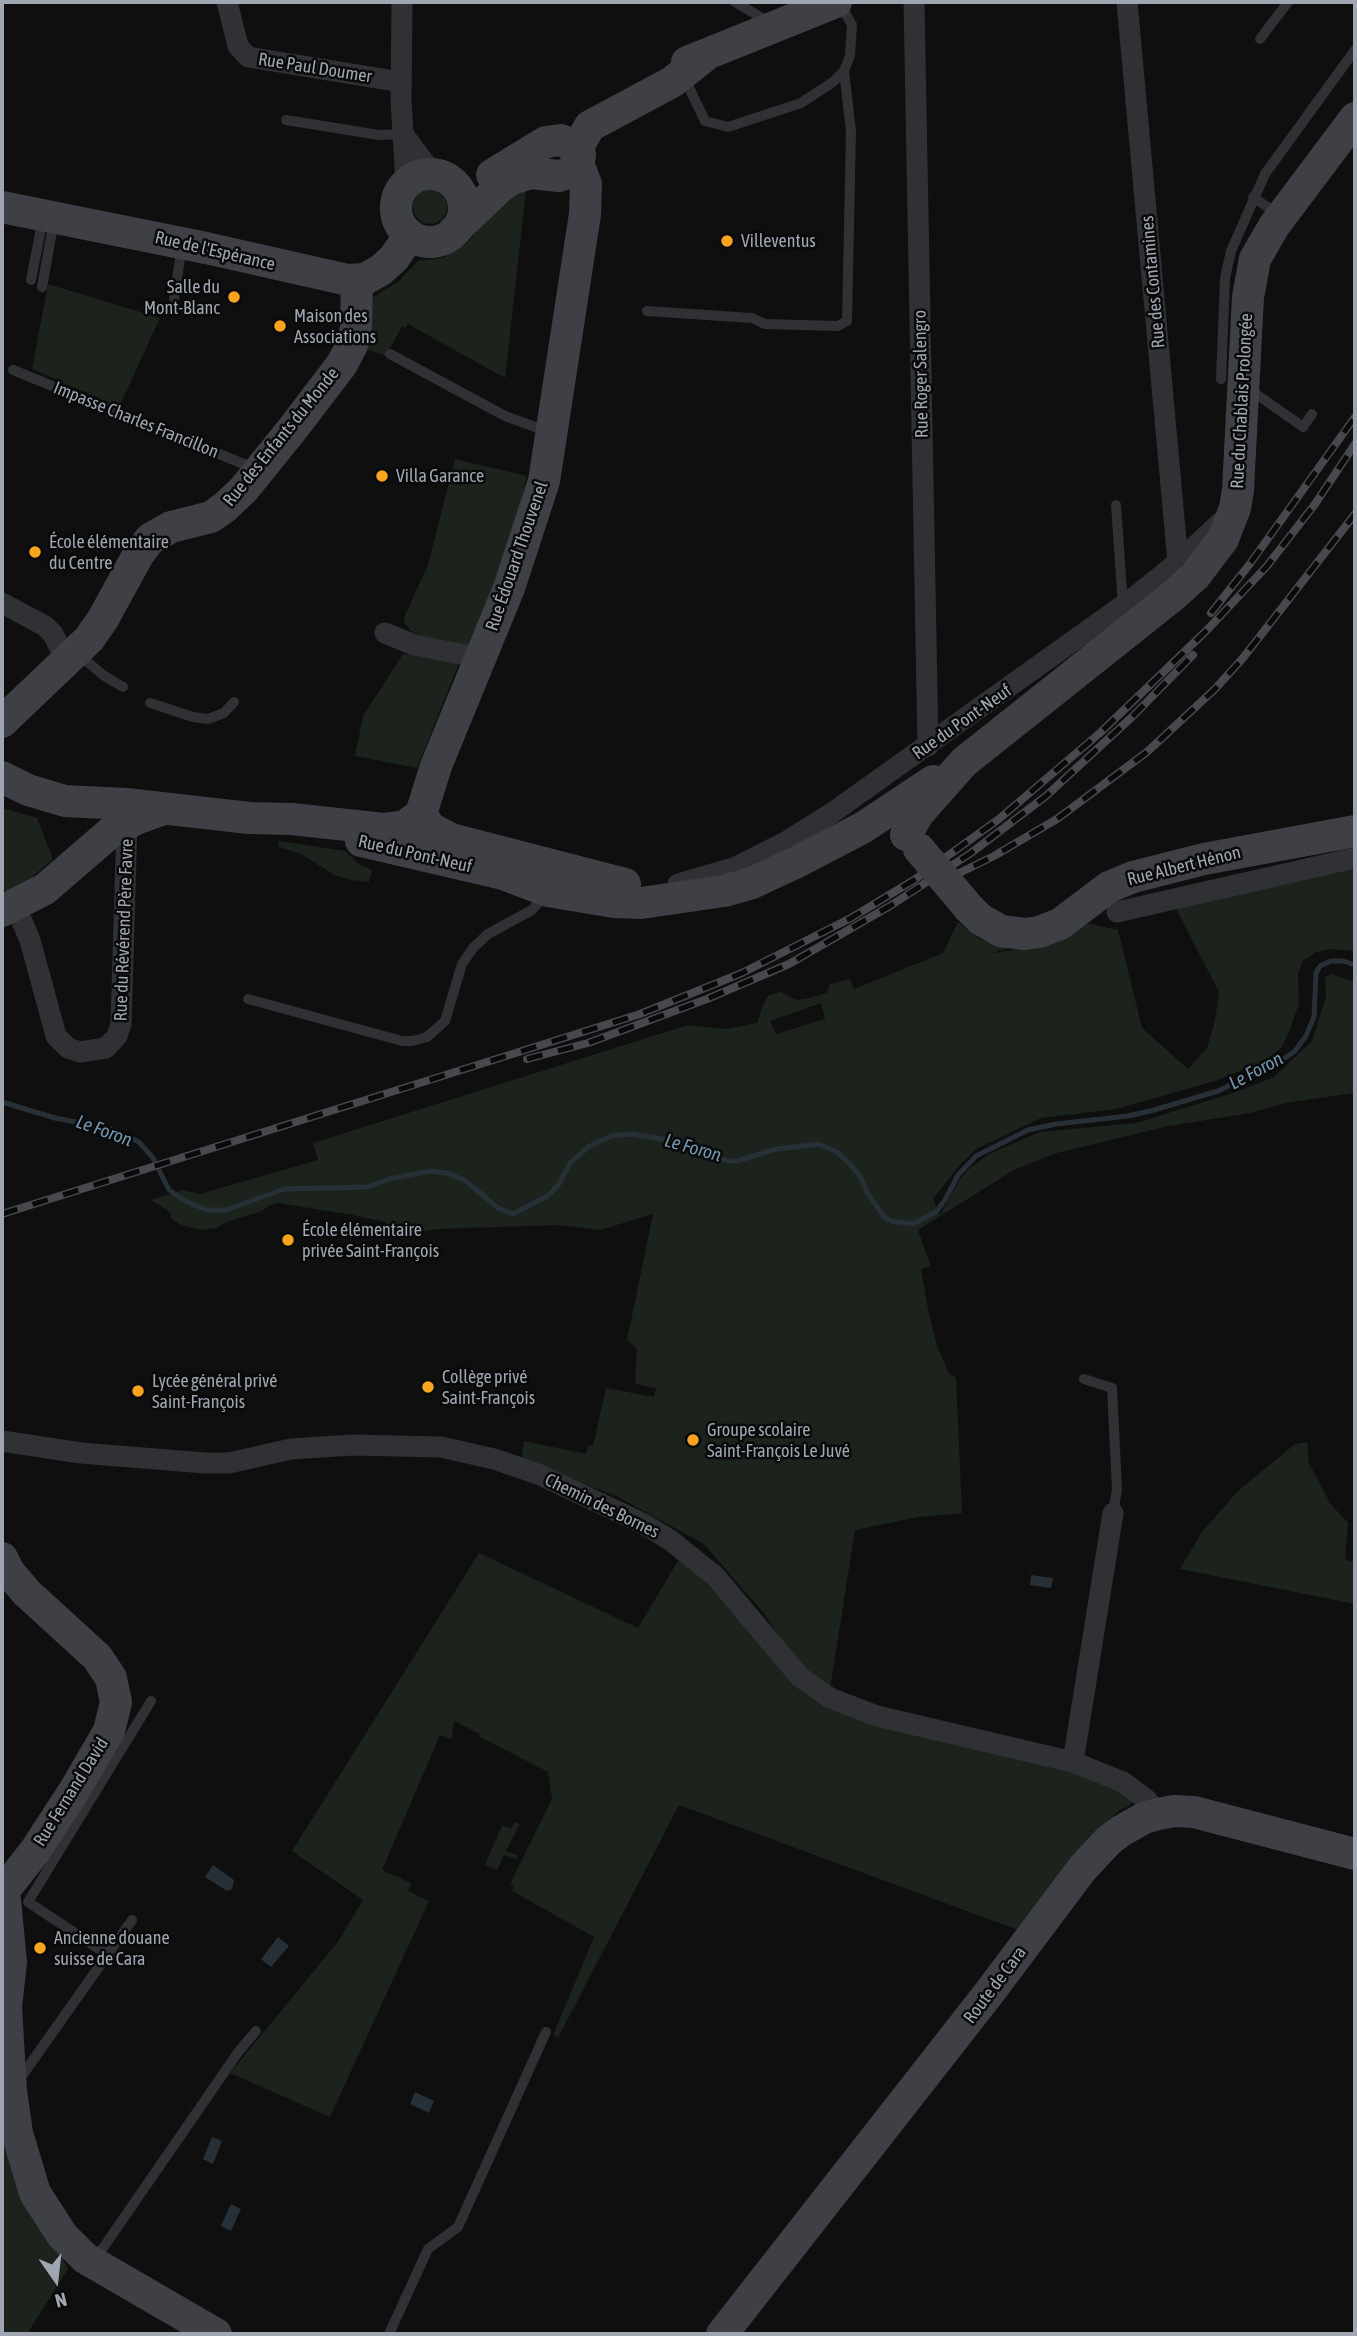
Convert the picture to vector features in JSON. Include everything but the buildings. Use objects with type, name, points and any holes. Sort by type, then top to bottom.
[{"type":"street","name":"Rue Paul Doumer","points":[[226,2],[238,47],[248,57],[401,82]]},
{"type":"street","points":[[402,2],[403,134],[431,181],[462,197],[464,206],[461,219],[454,231]]},
{"type":"street","points":[[571,150],[537,145],[481,181],[468,185],[431,181],[399,195],[397,211],[400,223],[410,235],[419,240],[433,241],[447,237],[512,179],[536,173],[564,175],[573,170],[571,150],[590,126],[664,87],[694,65],[774,26],[837,2]]},
{"type":"street","name":"Rue Roger Salengro","points":[[914,2],[929,746]]},
{"type":"street","name":"Rue des Contamines","points":[[1127,2],[1178,562]]},
{"type":"street","name":"Rue du Chablais Prolongée","points":[[863,827],[964,762],[1190,581],[1223,539],[1235,508],[1238,490],[1232,382],[1251,275],[1258,251],[1355,118]]},
{"type":"street","name":"Rue Édouard Thouvenel","points":[[421,814],[436,766],[527,538],[544,481],[586,204],[586,184],[571,150]]},
{"type":"street","name":"Rue de l'Espérance","points":[[2,207],[357,280]]},
{"type":"street","points":[[357,280],[375,274],[386,266],[410,235]]},
{"type":"street","name":"Rue des Enfants du Monde","points":[[2,722],[72,657],[103,619],[138,555],[150,539],[170,527],[197,522],[218,513],[244,489],[326,385],[352,345],[356,328],[357,280]]},
{"type":"street","name":"Rue du Pont-Neuf","points":[[660,889],[728,871],[765,853],[832,813],[1123,606],[1178,562],[1235,508]]},
{"type":"street","points":[[2,603],[45,626],[72,657]]},
{"type":"street","points":[[385,633],[414,645],[481,658]]},
{"type":"street","name":"Rue du Chablais Prolongée","points":[[913,842],[915,819],[964,762]]},
{"type":"street","points":[[2,777],[41,795],[127,813]]},
{"type":"street","points":[[76,803],[89,820],[89,833],[83,856]]},
{"type":"street","name":"Rue du Pont-Neuf","points":[[162,810],[292,819],[384,829],[405,826],[421,814],[426,824],[443,836],[628,903],[724,891],[752,883],[791,866],[863,827]]},
{"type":"street","name":"Rue du Révérend Père Favre","points":[[127,813],[121,1024],[117,1036],[106,1048],[80,1052],[68,1048],[59,1040],[30,940],[8,908],[45,889],[111,832],[127,813],[162,810]]},
{"type":"street","name":"Rue du Pont-Neuf","points":[[250,818],[503,874],[554,875],[703,894]]},
{"type":"street","name":"Rue Albert Hénon","points":[[863,827],[877,822],[895,825],[980,919],[1001,931],[1025,934],[1040,932],[1060,924],[1109,887],[1133,877],[1216,857],[1355,831]]},
{"type":"street","points":[[1117,912],[1355,858]]},
{"type":"street","name":"Chemin des Bornes","points":[[2,1441],[81,1453],[205,1463],[229,1462],[291,1449],[353,1445],[441,1447],[494,1459],[538,1474],[670,1539],[715,1576],[800,1677],[830,1698],[888,1719],[1073,1762],[1123,1782],[1147,1800],[1158,1814]]},
{"type":"street","points":[[1073,1762],[1113,1513]]},
{"type":"street","name":"Rue Fernand David","points":[[3,1891],[34,1851],[74,1791],[109,1731],[116,1702],[111,1678],[97,1657],[4,1569]]},
{"type":"street","name":"Route de Cara","points":[[722,2334],[981,2004],[1082,1869],[1121,1830],[1158,1814],[1174,1811],[1194,1812],[1355,1854]]},
{"type":"street","points":[[3,1891],[11,1969],[4,2001],[9,2103],[35,2193],[62,2235],[92,2263],[216,2334]]},
{"type":"lane","points":[[735,2],[774,26]]},
{"type":"lane","points":[[694,65],[705,121],[728,127],[801,103],[823,90],[844,71],[850,56],[852,25],[837,2]]},
{"type":"lane","points":[[1261,39],[1288,2]]},
{"type":"lane","points":[[1312,414],[1303,427],[1232,382],[1227,261],[1253,197],[1271,164],[1355,50]]},
{"type":"lane","points":[[647,312],[752,318],[765,324],[838,326],[847,321],[851,131],[844,71]]},
{"type":"lane","points":[[286,120],[379,135],[403,134]]},
{"type":"lane","points":[[1253,197],[1281,216]]},
{"type":"lane","points":[[30,280],[49,217]]},
{"type":"lane","points":[[42,287],[49,217]]},
{"type":"lane","points":[[174,298],[182,243]]},
{"type":"lane","points":[[390,354],[500,413],[552,433]]},
{"type":"lane","name":"Impasse Charles Francillon","points":[[13,370],[259,470]]},
{"type":"lane","points":[[1116,505],[1123,606]]},
{"type":"lane","points":[[72,657],[123,687]]},
{"type":"lane","points":[[150,703],[208,719],[224,713],[234,702]]},
{"type":"lane","points":[[248,999],[402,1041],[427,1038],[445,1021],[462,964],[473,948],[488,934],[532,910],[554,875]]},
{"type":"lane","points":[[1084,1379],[1112,1388],[1117,1489],[1113,1513]]},
{"type":"lane","points":[[108,1955],[28,1902],[151,1701]]},
{"type":"lane","points":[[9,2103],[132,1920]]},
{"type":"lane","points":[[92,2263],[239,2051],[256,2031]]},
{"type":"lane","points":[[389,2334],[428,2249],[458,2227],[546,2032]]},
{"type":"shaded area","points":[[430,190],[442,195],[447,207],[442,219],[430,224],[418,219],[413,207],[418,195]]},
{"type":"shaded area","points":[[526,190],[505,378],[408,324],[405,328],[402,326],[386,356],[362,347],[370,299],[398,282],[418,261],[442,258],[465,245],[509,195]]},
{"type":"shaded area","points":[[48,284],[160,318],[119,407],[32,369]]},
{"type":"shaded area","points":[[455,459],[527,476],[514,530],[471,646],[422,637],[411,631],[404,622],[428,565]]},
{"type":"shaded area","points":[[403,654],[459,663],[417,768],[355,756],[363,716]]},
{"type":"shaded area","points":[[3,808],[37,818],[53,859],[26,882],[6,892],[2,884]]},
{"type":"shaded area","points":[[279,841],[345,851],[359,864],[372,870],[369,882],[334,875],[301,854],[278,847]]},
{"type":"shaded area","points":[[1355,866],[1355,951],[1329,949],[1316,952],[1303,961],[1298,974],[1299,1004],[1289,1031],[1282,1047],[1265,1061],[1215,1081],[1116,1109],[1041,1118],[976,1149],[933,1199],[940,1215],[969,1169],[987,1155],[1040,1132],[1136,1123],[1230,1094],[1274,1077],[1312,1041],[1326,997],[1325,977],[1332,974],[1355,982],[1355,1093],[1285,1103],[1250,1113],[1169,1126],[1057,1153],[1014,1170],[918,1230],[931,1266],[921,1270],[937,1346],[949,1373],[956,1378],[962,1513],[919,1517],[855,1530],[830,1689],[788,1651],[766,1616],[704,1544],[616,1496],[521,1460],[524,1441],[586,1454],[588,1445],[593,1446],[606,1388],[654,1397],[656,1388],[635,1384],[637,1349],[627,1340],[653,1214],[600,1230],[558,1225],[419,1232],[391,1229],[385,1222],[353,1215],[278,1203],[216,1228],[201,1230],[181,1225],[170,1218],[171,1213],[151,1200],[182,1190],[200,1194],[318,1160],[313,1143],[688,1025],[726,1029],[757,1023],[769,995],[781,992],[797,1000],[809,998],[827,993],[830,984],[850,979],[854,989],[943,953],[958,922],[980,939],[1010,948],[987,954],[1017,949],[1019,945],[1081,922],[1118,930],[1142,1028],[1188,1069],[1207,1048],[1215,1021],[1219,992],[1174,905]],"holes":[[[821,1003],[825,1019],[776,1034],[770,1021]]]},
{"type":"shaded area","points":[[1307,1442],[1309,1463],[1330,1503],[1348,1523],[1345,1560],[1355,1562],[1355,1604],[1180,1569],[1202,1532],[1238,1491],[1295,1444]]},
{"type":"shaded area","points":[[479,1553],[638,1628],[682,1554],[791,1679],[1071,1768],[1119,1788],[1130,1798],[1132,1804],[1117,1812],[1098,1831],[1021,1931],[679,1805],[558,2038],[553,2035],[594,1937],[512,1891],[514,1886],[510,1884],[552,1799],[548,1772],[454,1721],[452,1739],[440,1735],[382,1870],[411,1883],[408,1891],[429,1901],[330,2117],[230,2073],[337,1943],[363,1900],[292,1851]]},
{"type":"shaded area","points":[[1031,1575],[1053,1578],[1051,1588],[1030,1585]]},
{"type":"shaded area","points":[[515,1822],[520,1824],[506,1851],[518,1855],[516,1859],[504,1855],[497,1870],[485,1865],[502,1825],[511,1829]]},
{"type":"shaded area","points":[[213,1865],[234,1880],[232,1889],[227,1891],[205,1877]]},
{"type":"shaded area","points":[[278,1937],[289,1946],[271,1967],[261,1959]]},
{"type":"shaded area","points":[[415,2092],[434,2101],[429,2113],[410,2104]]},
{"type":"shaded area","points":[[2,2135],[68,2269],[27,2334],[2,2334]]},
{"type":"shaded area","points":[[212,2137],[222,2141],[213,2164],[203,2159]]},
{"type":"shaded area","points":[[231,2204],[241,2209],[231,2231],[221,2226]]},
{"type":"waterway","name":"Le Foron","points":[[2,1102],[55,1118],[111,1129],[139,1142],[153,1158],[169,1190],[185,1201],[207,1210],[226,1210],[284,1189],[368,1187],[389,1179],[430,1171],[447,1173],[466,1181],[498,1208],[513,1214],[549,1195],[559,1184],[570,1163],[588,1147],[611,1136],[630,1134],[688,1145],[727,1161],[737,1161],[776,1149],[819,1144],[837,1152],[849,1163],[860,1176],[884,1217],[891,1221],[913,1224],[936,1212],[958,1175],[976,1156],[1028,1130],[1154,1110],[1218,1091],[1282,1060],[1295,1051],[1306,1036],[1314,1017],[1316,973],[1320,966],[1331,961],[1355,965]]},
{"type":"railway","points":[[1211,613],[1249,565],[1355,417]]},
{"type":"railway","points":[[2,1214],[640,1014],[742,973],[851,918],[914,880],[999,819],[1101,732],[1207,630],[1267,566],[1315,504],[1355,444]]},
{"type":"railway","points":[[945,880],[994,856],[1057,819],[1147,752],[1215,689],[1243,658],[1355,514]]},
{"type":"railway","points":[[527,1059],[588,1043],[707,999],[789,964],[890,906],[971,853],[1046,796],[1132,717],[1193,655]]},
{"type":"place","name":"Villeventus","points":[[727,241]]},
{"type":"place","name":"Salle du Mont-Blanc","points":[[234,297]]},
{"type":"place","name":"Maison des Associations","points":[[280,326]]},
{"type":"place","name":"Villa Garance","points":[[382,476]]},
{"type":"place","name":"École élémentaire du Centre","points":[[35,552]]},
{"type":"place","name":"École élémentaire privée Saint-François","points":[[288,1240]]},
{"type":"place","name":"Collège privé Saint-François","points":[[428,1387]]},
{"type":"place","name":"Lycée général privé Saint-François","points":[[138,1391]]},
{"type":"place","name":"Groupe scolaire Saint-François Le Juvé","points":[[693,1440]]},
{"type":"place","name":"Ancienne douane suisse de Cara","points":[[40,1948]]}]
